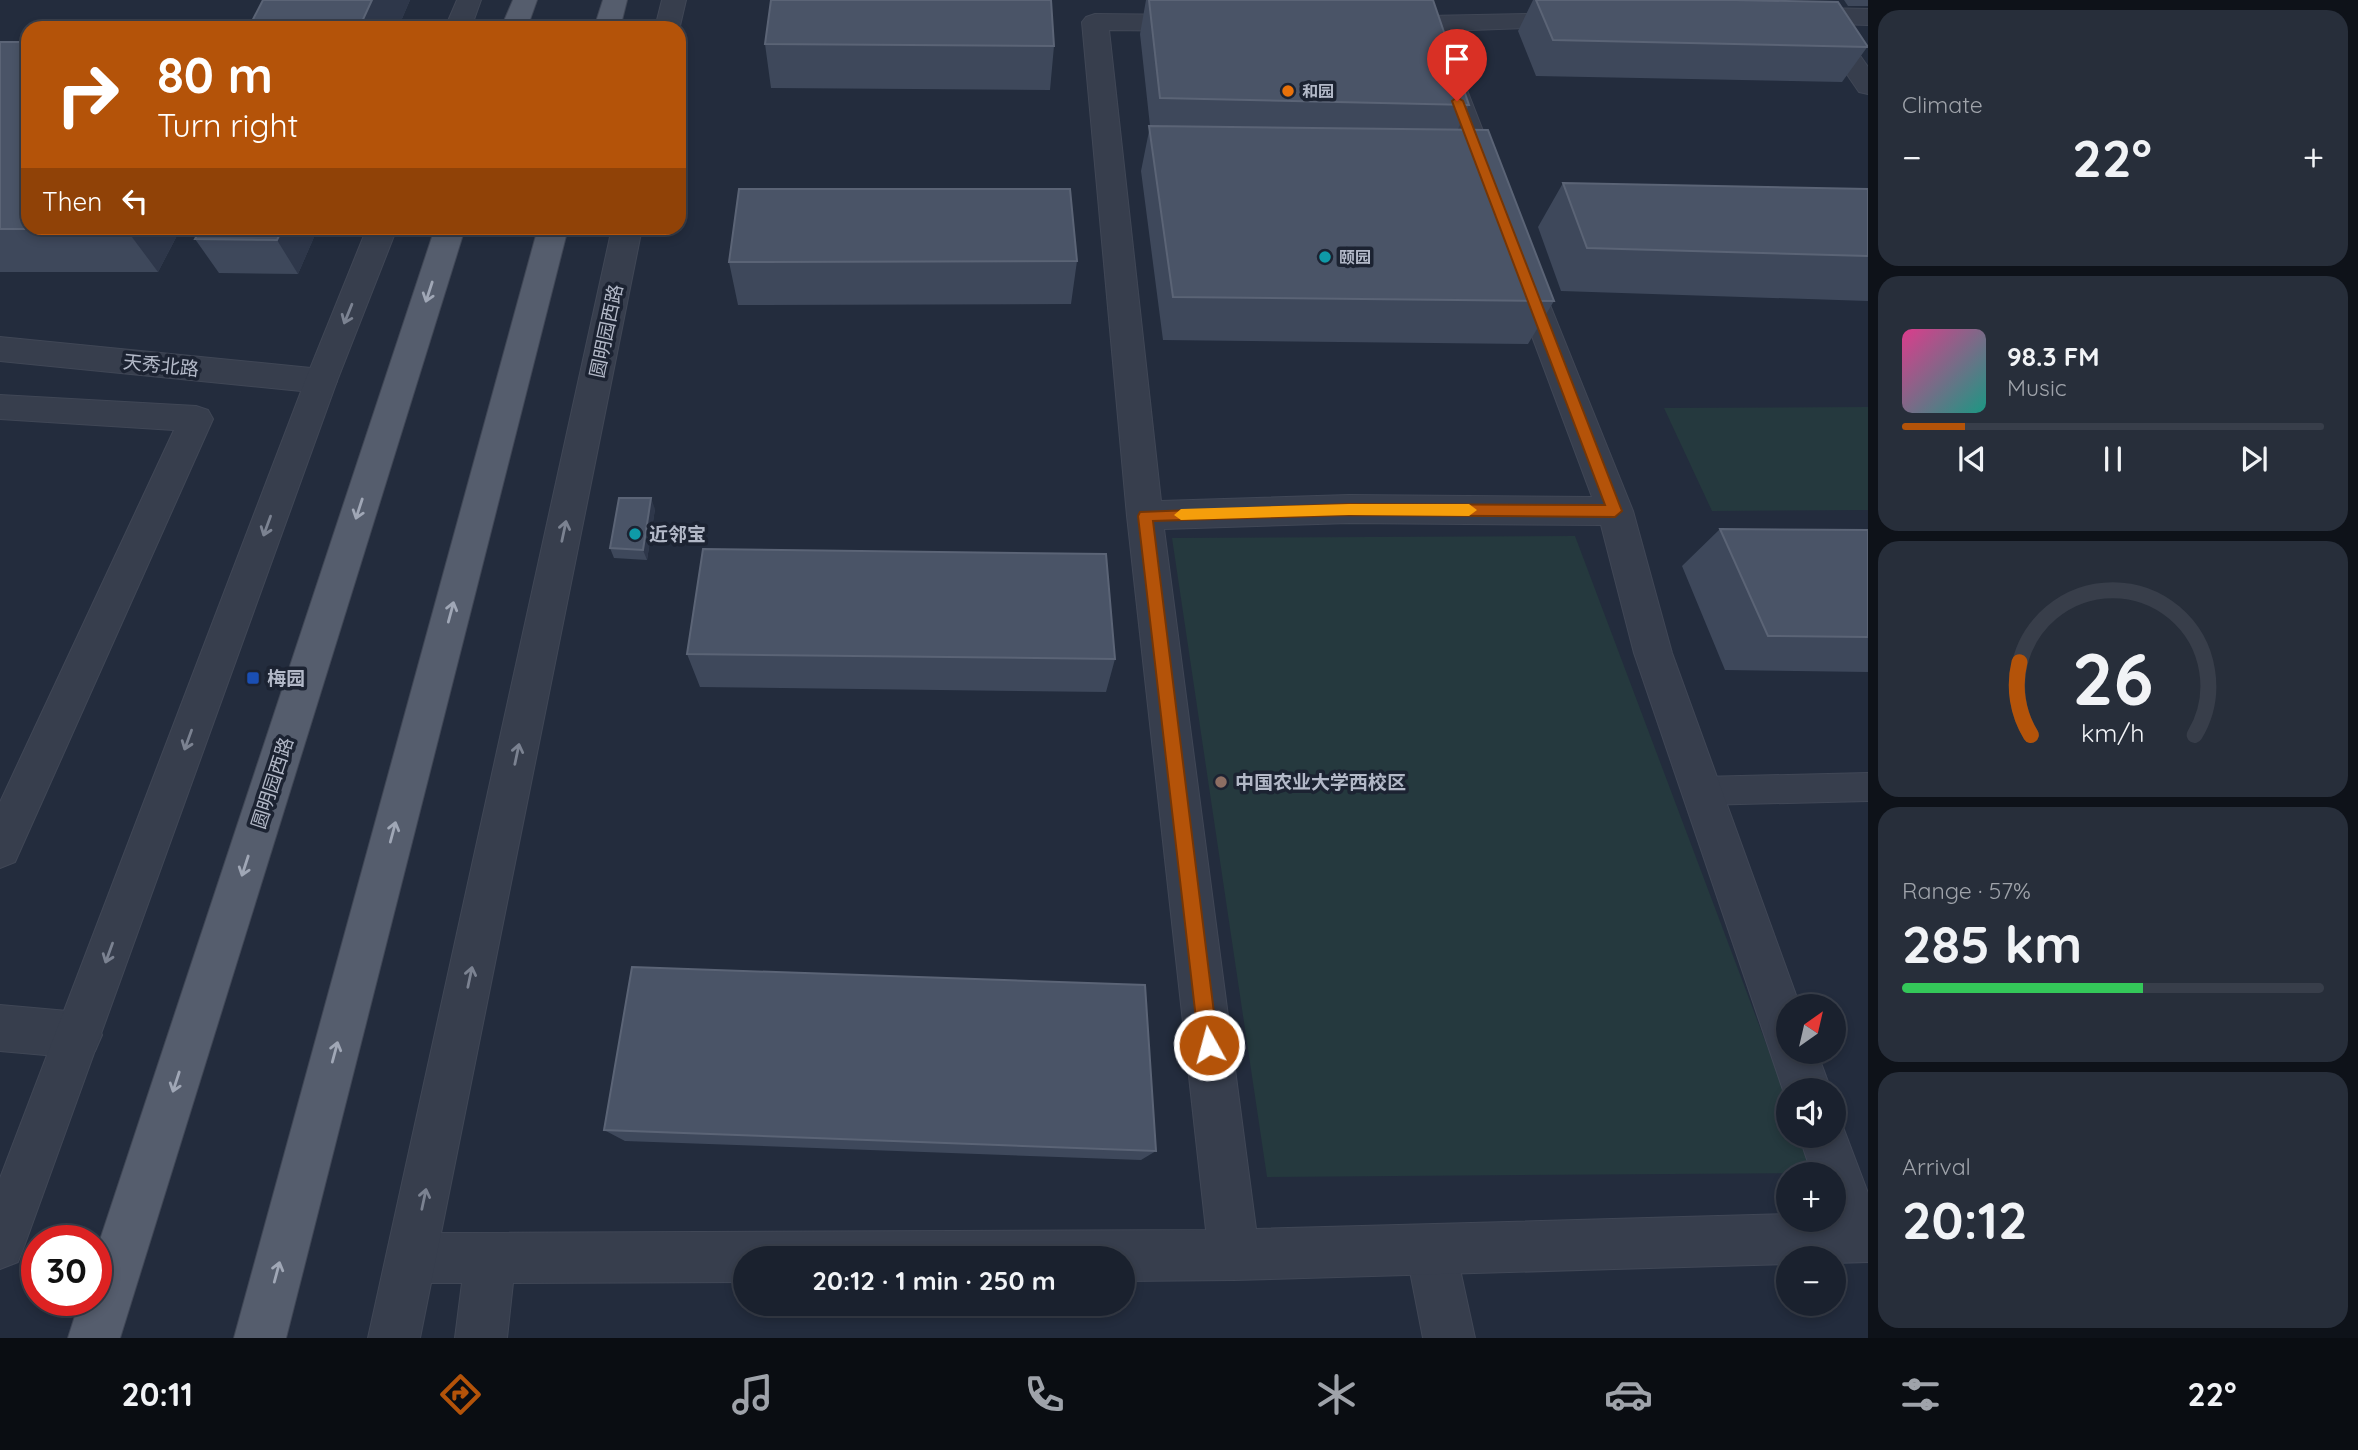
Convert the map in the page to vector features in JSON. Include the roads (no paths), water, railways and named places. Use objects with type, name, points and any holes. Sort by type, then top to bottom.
[{"type":"main road","points":[[516,21],[525,0]]},
{"type":"main road","points":[[609,21],[615,0]]},
{"type":"main road","name":"圆明园西路","points":[[94,1338],[448,235]]},
{"type":"main road","points":[[260,1338],[551,235]]},
{"type":"street","points":[[461,21],[469,0]]},
{"type":"street","points":[[670,21],[674,0]]},
{"type":"street","points":[[1868,18],[1805,17],[1868,86]]},
{"type":"street","points":[[1497,203],[1414,24],[1610,20]]},
{"type":"street","points":[[1220,23],[1095,22],[1145,516],[1234,1255]]},
{"type":"street","points":[[0,1244],[321,381],[379,235]]},
{"type":"street","name":"圆明园西路","points":[[394,1338],[626,235]]},
{"type":"street","points":[[1511,242],[1615,511],[1653,653],[1776,1003]]},
{"type":"street","name":"天秀北路","points":[[0,349],[321,381]]},
{"type":"street","points":[[0,407],[196,419],[0,848]]},
{"type":"street","points":[[1145,516],[1349,509],[1615,511]]},
{"type":"street","points":[[0,1028],[79,1035]]},
{"type":"street","points":[[412,1258],[1234,1255],[1864,1237],[1828,1148]]},
{"type":"street","points":[[1431,1251],[1450,1338]]},
{"type":"street","points":[[481,1338],[491,1259]]},
{"type":"lane","points":[[1701,791],[1868,788]]},
{"type":"place","name":"和园","points":[[1288,91]]},
{"type":"place","name":"颐园","points":[[1325,257]]},
{"type":"place","name":"近邻宝","points":[[635,534]]},
{"type":"place","name":"梅园","points":[[253,678]]},
{"type":"place","name":"中国农业大学西校区","points":[[1221,782]]}]
